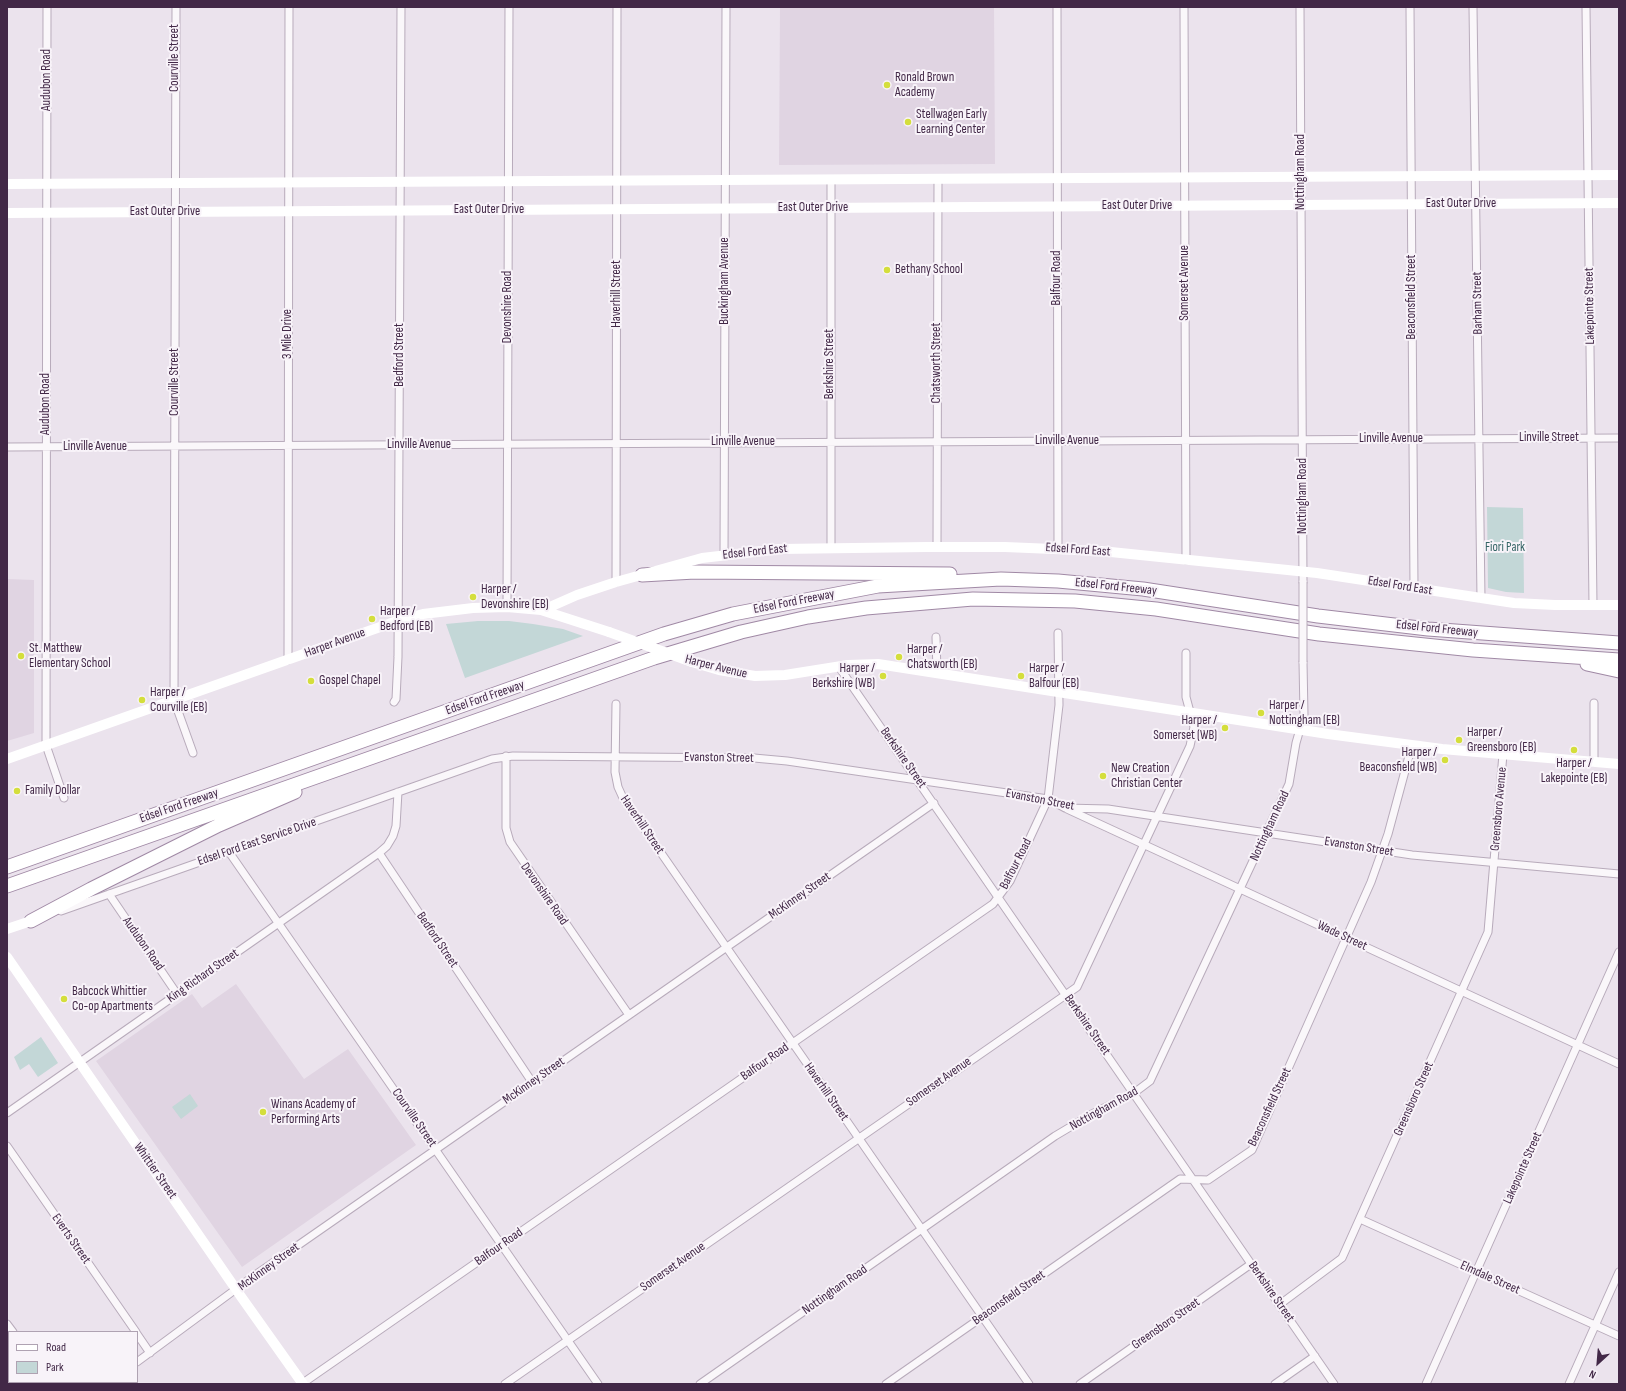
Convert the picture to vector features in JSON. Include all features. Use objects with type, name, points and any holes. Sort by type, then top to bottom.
[{"type":"highway","points":[[642,575],[694,572],[848,572],[953,574],[1001,579]]},
{"type":"highway","name":"Edsel Ford Freeway","points":[[7,867],[658,637],[733,614],[878,586],[1001,579],[1058,581],[1143,589],[1318,616],[1428,629],[1615,642]]},
{"type":"highway","name":"Edsel Ford Freeway","points":[[7,886],[660,656],[741,632],[786,622],[892,605],[981,599],[1075,601],[1156,609],[1319,634],[1473,650],[1554,657],[1619,660]]},
{"type":"highway","points":[[1554,657],[1619,671]]},
{"type":"highway","points":[[31,921],[91,888],[219,825],[293,794],[302,782]]},
{"type":"street","name":"Audubon Road","points":[[47,7],[46,745],[64,798]]},
{"type":"street","name":"Courville Street","points":[[176,7],[174,700],[193,754]]},
{"type":"street","name":"3 Mile Drive","points":[[288,660],[289,7]]},
{"type":"street","name":"Bedford Street","points":[[394,702],[397,695],[400,7]]},
{"type":"street","name":"Devonshire Road","points":[[508,607],[509,7]]},
{"type":"street","name":"Haverhill Street","points":[[616,582],[617,7]]},
{"type":"street","name":"Buckingham Avenue","points":[[724,555],[726,7]]},
{"type":"street","name":"Balfour Road","points":[[1057,7],[1058,548]]},
{"type":"street","name":"Somerset Avenue","points":[[1184,7],[1186,560]]},
{"type":"street","name":"Nottingham Road","points":[[700,1384],[1055,1136],[1092,1114],[1134,1093],[1150,1080],[1289,784],[1296,743],[1301,730],[1304,715],[1300,7]]},
{"type":"street","name":"Beaconsfield Street","points":[[1410,7],[1414,588]]},
{"type":"street","name":"Barham Street","points":[[1473,7],[1477,204],[1481,598]]},
{"type":"street","name":"Lakepointe Street","points":[[1586,7],[1593,605]]},
{"type":"street","points":[[7,184],[1619,175]]},
{"type":"street","name":"Chatsworth Street","points":[[937,547],[938,179]]},
{"type":"street","name":"Berkshire Street","points":[[831,180],[830,442],[832,547]]},
{"type":"street","name":"East Outer Drive","points":[[7,213],[1619,203]]},
{"type":"street","name":"Linville Street","points":[[1480,439],[1619,438]]},
{"type":"street","name":"Linville Avenue","points":[[7,447],[1480,439]]},
{"type":"street","name":"Edsel Ford East","points":[[543,610],[577,595],[616,582],[702,558],[780,549],[832,547],[1058,548],[1186,560],[1303,577],[1414,588],[1536,605],[1619,605]]},
{"type":"street","name":"Harper Avenue","points":[[7,759],[397,621],[452,609],[508,607],[543,610],[692,662],[719,670],[755,676],[785,676],[839,666],[878,664],[1301,730],[1412,745],[1619,764]]},
{"type":"street","name":"Balfour Road","points":[[303,1384],[992,904],[1010,881],[1048,799],[1059,705],[1058,633]]},
{"type":"street","points":[[936,637],[936,673]]},
{"type":"street","name":"Somerset Avenue","points":[[505,1384],[1077,987],[1190,746],[1194,727],[1186,697],[1186,653]]},
{"type":"street","name":"Berkshire Street","points":[[839,666],[1195,1180],[1334,1384]]},
{"type":"street","points":[[1594,703],[1594,762]]},
{"type":"street","name":"Haverhill Street","points":[[616,704],[616,780],[623,798],[1029,1384]]},
{"type":"street","name":"Beaconsfield Street","points":[[886,1384],[1180,1179],[1208,1180],[1252,1150],[1371,882],[1382,850],[1412,745]]},
{"type":"street","name":"Greensboro Avenue","points":[[1494,863],[1503,754]]},
{"type":"street","name":"Devonshire Road","points":[[506,756],[506,822],[510,842],[629,1015]]},
{"type":"street","name":"Evanston Street","points":[[506,756],[754,758],[787,761],[1048,799],[1065,808],[1108,809],[1382,850],[1494,863],[1619,874]]},
{"type":"street","name":"Edsel Ford East Service Drive","points":[[7,929],[492,759],[506,756]]},
{"type":"street","points":[[379,853],[387,846],[393,836],[396,826],[398,792]]},
{"type":"street","name":"McKinney Street","points":[[138,1361],[237,1290],[250,1278],[934,803]]},
{"type":"street","name":"Wade Street","points":[[1065,808],[1619,1064]]},
{"type":"street","name":"Courville Street","points":[[229,852],[598,1384]]},
{"type":"street","name":"Bedford Street","points":[[379,853],[532,1082]]},
{"type":"street","name":"King Richard Street","points":[[7,1113],[379,853]]},
{"type":"street","name":"Greensboro Street","points":[[1279,1305],[1339,1262],[1488,932],[1494,863]]},
{"type":"street","name":"Audubon Road","points":[[109,894],[177,994]]},
{"type":"street","name":"Lakepointe Street","points":[[1426,1384],[1619,952]]},
{"type":"street","name":"Whittier Street","points":[[7,958],[303,1384]]},
{"type":"street","name":"Everts Street","points":[[7,1146],[135,1331]]},
{"type":"street","name":"Elmdale Street","points":[[1360,1218],[1619,1336]]},
{"type":"street","name":"Greensboro Street","points":[[1080,1384],[1251,1264]]},
{"type":"street","points":[[1569,1384],[1619,1272]]},
{"type":"street","name":"Everts Street","points":[[138,1336],[150,1353]]},
{"type":"street","points":[[1275,1384],[1315,1356]]},
{"type":"shaded area","name":"Ronald Brown Academy","points":[[780,7],[994,7],[995,164],[779,165]]},
{"type":"shaded area","name":"St. Matthew Elementary School","points":[[7,579],[34,580],[34,733],[7,741]]},
{"type":"shaded area","name":"Winans Academy of Performing Arts","points":[[236,984],[304,1079],[348,1049],[416,1145],[242,1267],[96,1061],[192,994],[202,1008]]},
{"type":"green space","name":"Fiori Park","points":[[1487,507],[1523,508],[1524,593],[1506,592],[1488,588]]},
{"type":"green space","points":[[478,621],[509,621],[533,624],[563,629],[583,636],[465,678],[446,624]]},
{"type":"green space","points":[[41,1037],[58,1063],[38,1077],[29,1064],[20,1070],[14,1057]]},
{"type":"green space","points":[[190,1094],[198,1106],[181,1119],[172,1107]]},
{"type":"place","name":"Ronald Brown Academy","points":[[887,85]]},
{"type":"place","name":"Stellwagen Early Learning Center","points":[[908,122]]},
{"type":"place","name":"Bethany School","points":[[887,270]]},
{"type":"place","name":"Harper / Devonshire (EB)","points":[[473,597]]},
{"type":"place","name":"Harper / Bedford (EB)","points":[[372,619]]},
{"type":"place","name":"St. Matthew Elementary School","points":[[21,656]]},
{"type":"place","name":"Harper / Chatsworth (EB)","points":[[899,657]]},
{"type":"place","name":"Harper / Berkshire (WB)","points":[[883,676]]},
{"type":"place","name":"Harper / Balfour (EB)","points":[[1021,676]]},
{"type":"place","name":"Gospel Chapel","points":[[311,681]]},
{"type":"place","name":"Harper / Courville (EB)","points":[[142,700]]},
{"type":"place","name":"Harper / Nottingham (EB)","points":[[1261,713]]},
{"type":"place","name":"Harper / Somerset (WB)","points":[[1225,728]]},
{"type":"place","name":"Harper / Greensboro (EB)","points":[[1459,740]]},
{"type":"place","name":"Harper / Lakepointe (EB)","points":[[1574,750]]},
{"type":"place","name":"Harper / Beaconsfield (WB)","points":[[1445,760]]},
{"type":"place","name":"New Creation Christian Center","points":[[1103,776]]},
{"type":"place","name":"Family Dollar","points":[[17,791]]},
{"type":"place","name":"Babcock Whittier Co-op Apartments","points":[[64,999]]},
{"type":"place","name":"Winans Academy of Performing Arts","points":[[263,1112]]}]
